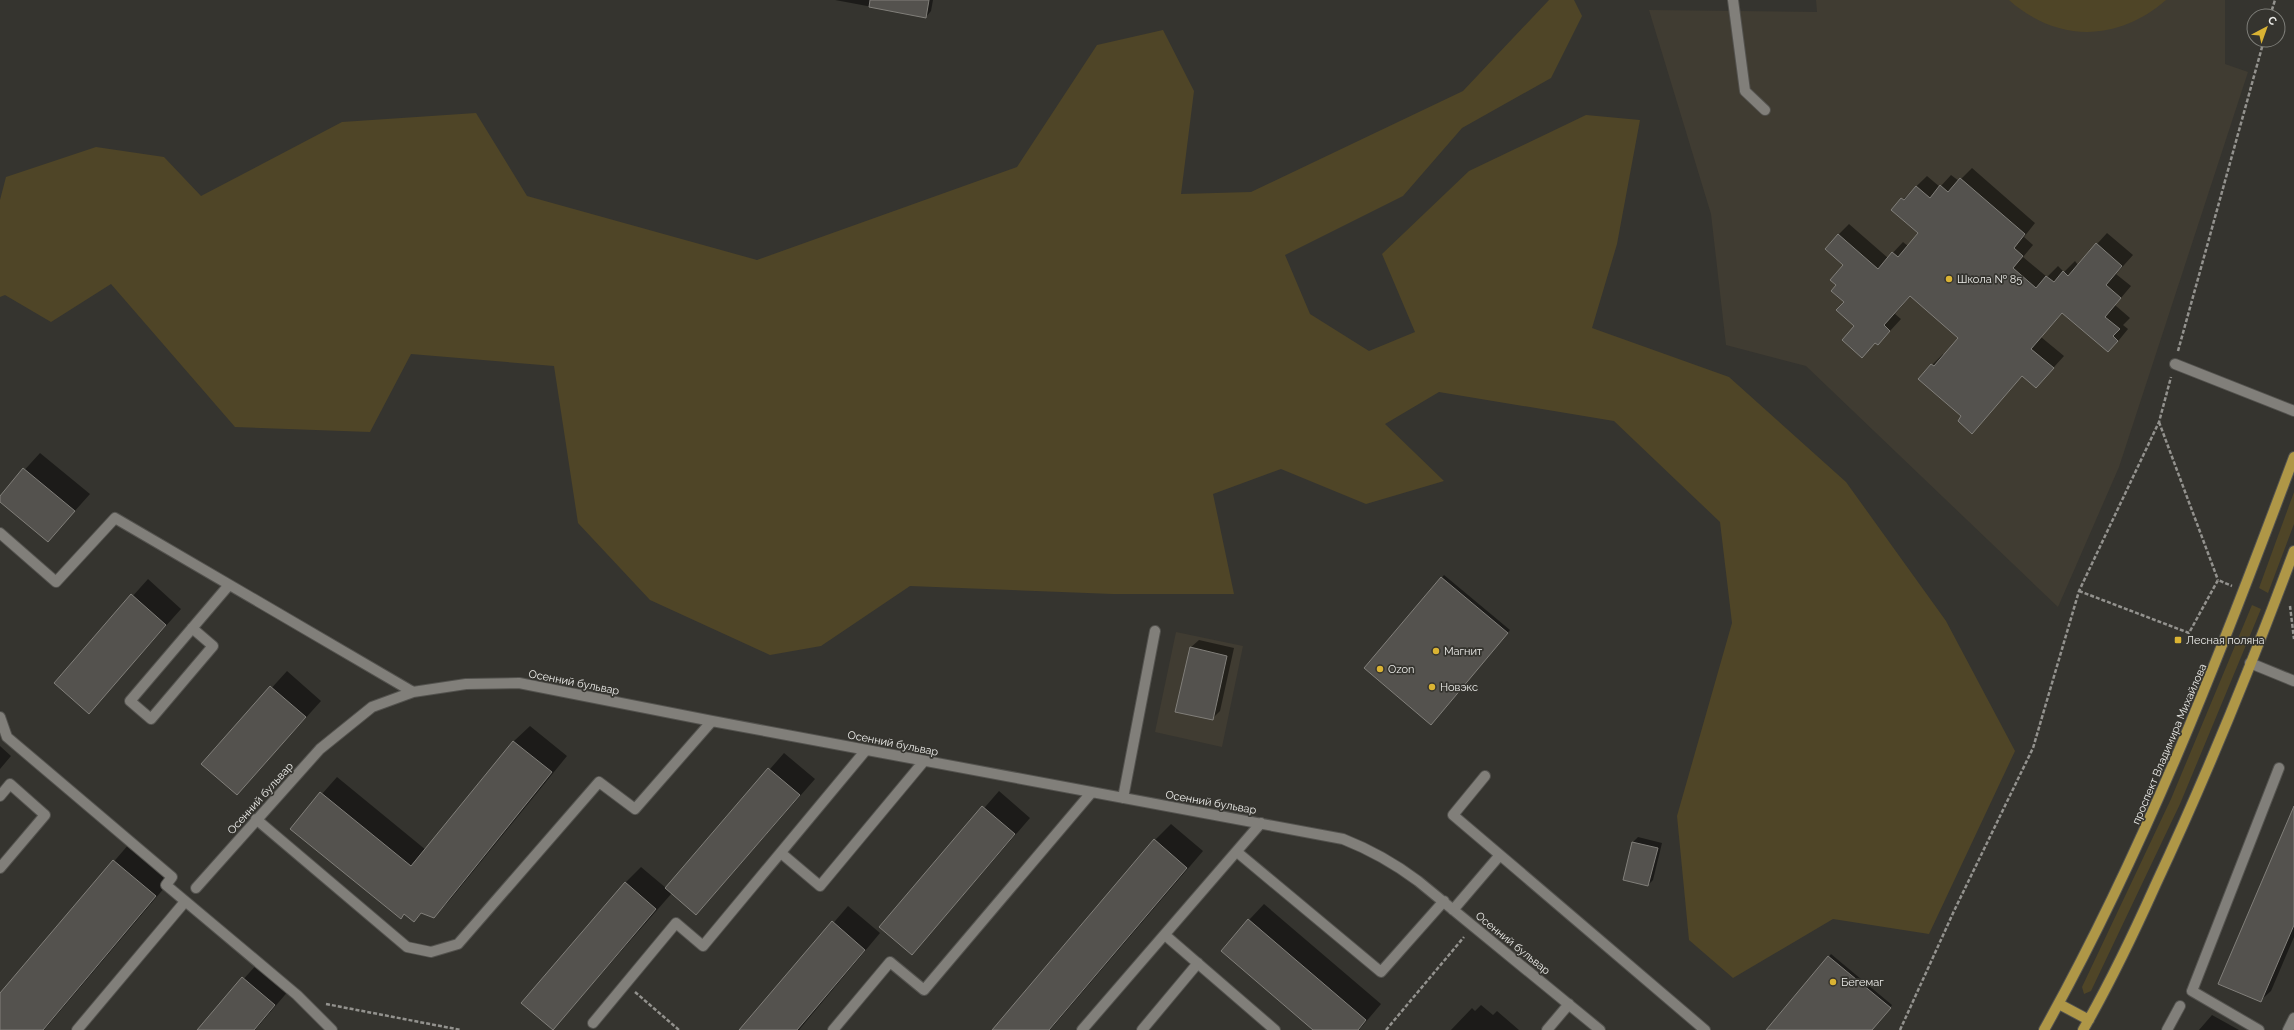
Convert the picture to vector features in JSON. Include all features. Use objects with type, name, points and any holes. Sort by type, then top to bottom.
[{"type":"main road","name":"проспект Владимира Михайлова","points":[[2044,1030],[2059,1004],[2163,789],[2210,679],[2294,457]]},
{"type":"main road","points":[[2084,1030],[2168,858],[2250,663],[2294,550]]},
{"type":"main road","points":[[2059,1004],[2089,1020]]},
{"type":"street","points":[[1733,0],[1745,91],[1765,110]]},
{"type":"street","points":[[2175,364],[2294,411]]},
{"type":"street","points":[[0,533],[56,582],[115,518],[413,692]]},
{"type":"street","points":[[192,628],[213,646],[151,719],[130,701],[192,628],[229,585]]},
{"type":"street","points":[[1123,798],[1155,631]]},
{"type":"street","points":[[2250,663],[2294,681]]},
{"type":"street","name":"Осенний бульвар","points":[[196,888],[320,749],[372,707],[413,692],[466,684],[519,683],[1091,793],[1343,839],[1368,849],[1394,864],[1444,901],[1472,926],[1600,1030]]},
{"type":"street","points":[[0,717],[7,737],[172,877],[166,885],[297,995],[332,1030]]},
{"type":"street","points":[[256,819],[407,947],[431,952],[458,944],[599,782],[635,809],[712,721]]},
{"type":"street","points":[[593,1023],[676,923],[703,946],[866,750]]},
{"type":"street","points":[[781,853],[820,886],[924,761]]},
{"type":"street","points":[[2259,1030],[2192,991],[2279,768]]},
{"type":"street","points":[[1485,776],[1453,815],[1705,1030]]},
{"type":"street","points":[[0,796],[10,784],[45,815],[0,868]]},
{"type":"street","points":[[833,1030],[890,962],[924,990],[1091,793]]},
{"type":"street","points":[[1082,1030],[1261,823]]},
{"type":"street","points":[[1237,852],[1380,972],[1444,901]]},
{"type":"street","points":[[1453,910],[1500,855]]},
{"type":"street","points":[[77,1030],[183,904]]},
{"type":"street","points":[[1165,935],[1276,1030]]},
{"type":"street","points":[[1142,1030],[1198,963]]},
{"type":"street","points":[[1547,1030],[1569,1004]]},
{"type":"street","points":[[2167,1030],[2180,1006]]},
{"type":"street","points":[[2288,1030],[2294,1018]]},
{"type":"path","points":[[1900,1030],[1954,910],[2033,748],[2079,591],[2159,422],[2262,48]]},
{"type":"path","points":[[2159,422],[2218,580],[2244,591]]},
{"type":"path","points":[[2079,591],[2189,633],[2218,580]]},
{"type":"path","points":[[2292,602],[2289,609],[2294,639]]},
{"type":"path","points":[[1386,1030],[1472,926]]},
{"type":"path","points":[[625,984],[679,1030]]},
{"type":"path","points":[[318,1002],[461,1030]]},
{"type":"shaded area","points":[[1549,0],[1574,0],[1582,16],[1551,78],[1462,128],[1403,196],[1285,255],[1310,314],[1369,351],[1415,332],[1382,254],[1469,171],[1586,115],[1640,120],[1617,244],[1592,328],[1729,377],[1846,482],[1946,621],[2015,751],[1929,934],[1833,919],[1733,978],[1689,940],[1677,816],[1732,623],[1720,522],[1614,421],[1439,392],[1385,424],[1444,481],[1366,504],[1281,469],[1213,494],[1234,594],[1113,594],[910,586],[821,646],[770,655],[650,600],[578,523],[554,366],[411,354],[370,432],[235,427],[111,284],[51,322],[5,295],[0,297],[0,200],[6,177],[96,147],[164,157],[201,196],[342,122],[476,113],[527,196],[757,260],[1017,167],[1097,45],[1163,30],[1194,91],[1181,194],[1251,192],[1463,91]]},
{"type":"shaded area","name":"Школа № 85","points":[[1816,0],[2225,0],[2225,64],[2248,72],[2119,467],[2058,607],[1806,366],[1726,345],[1711,214],[1649,10],[1817,12]]},
{"type":"shaded area","points":[[2009,0],[2166,0],[2147,14],[2128,24],[2108,30],[2088,32],[2067,30],[2047,24],[2028,14]]},
{"type":"shaded area","points":[[2294,492],[2294,524],[2268,593],[2259,588]]},
{"type":"shaded area","points":[[2252,605],[2261,609],[2180,804],[2091,991],[2084,994],[2082,987],[2171,799]]},
{"type":"shaded area","points":[[1176,632],[1243,646],[1222,747],[1155,732]]},
{"type":"building","points":[[870,0],[929,0],[926,18],[869,7]]},
{"type":"building","points":[[1960,178],[2025,234],[2014,248],[2023,256],[2013,268],[2036,288],[2046,276],[2054,282],[2063,271],[2068,276],[2096,243],[2122,266],[2106,285],[2121,298],[2105,317],[2120,329],[2113,336],[2118,341],[2108,352],[2062,313],[2031,349],[2054,368],[2036,388],[2022,376],[1972,434],[1958,421],[1961,416],[1918,379],[1931,364],[1934,366],[1958,338],[1910,296],[1884,325],[1890,331],[1878,345],[1875,343],[1862,358],[1842,340],[1854,326],[1836,310],[1844,302],[1831,291],[1836,285],[1830,280],[1843,265],[1825,249],[1838,234],[1878,269],[1892,252],[1898,257],[1918,233],[1891,210],[1901,198],[1904,200],[1916,186],[1930,198],[1940,185],[1948,192]]},
{"type":"building","points":[[23,468],[75,511],[48,542],[0,502],[0,496]]},
{"type":"building","name":"Магнит","points":[[1441,577],[1508,633],[1431,725],[1364,668]]},
{"type":"building","points":[[131,594],[166,625],[89,714],[54,683]]},
{"type":"building","points":[[1190,647],[1227,656],[1213,720],[1175,712]]},
{"type":"building","points":[[270,686],[306,717],[237,795],[201,764]]},
{"type":"building","points":[[513,741],[552,772],[434,918],[421,913],[414,922],[404,914],[401,919],[290,829],[320,792],[411,866]]},
{"type":"building","points":[[768,768],[800,795],[696,915],[665,888]]},
{"type":"building","points":[[982,806],[1015,834],[912,955],[879,927]]},
{"type":"building","points":[[2294,806],[2294,925],[2261,1002],[2218,984]]},
{"type":"building","points":[[1154,839],[1187,868],[1049,1030],[992,1030]]},
{"type":"building","points":[[1632,842],[1658,848],[1648,886],[1623,880]]},
{"type":"building","points":[[113,860],[156,896],[43,1030],[0,1030],[0,993]]},
{"type":"building","points":[[625,882],[656,909],[553,1030],[521,1003]]},
{"type":"building","points":[[1248,919],[1366,1020],[1358,1030],[1313,1030],[1221,951]]},
{"type":"building","points":[[832,921],[865,950],[797,1030],[739,1030]]},
{"type":"building","name":"Бегемаг","points":[[1828,956],[1891,1008],[1872,1030],[1766,1030]]},
{"type":"building","points":[[242,977],[275,1005],[254,1030],[197,1030]]},
{"type":"place","name":"Школа № 85","points":[[1949,279]]},
{"type":"place","name":"Лесная поляна","points":[[2178,640]]},
{"type":"place","name":"Магнит","points":[[1436,651]]},
{"type":"place","name":"Ozon","points":[[1380,669]]},
{"type":"place","name":"Новэкс","points":[[1432,687]]},
{"type":"place","name":"Бегемаг","points":[[1833,982]]}]
